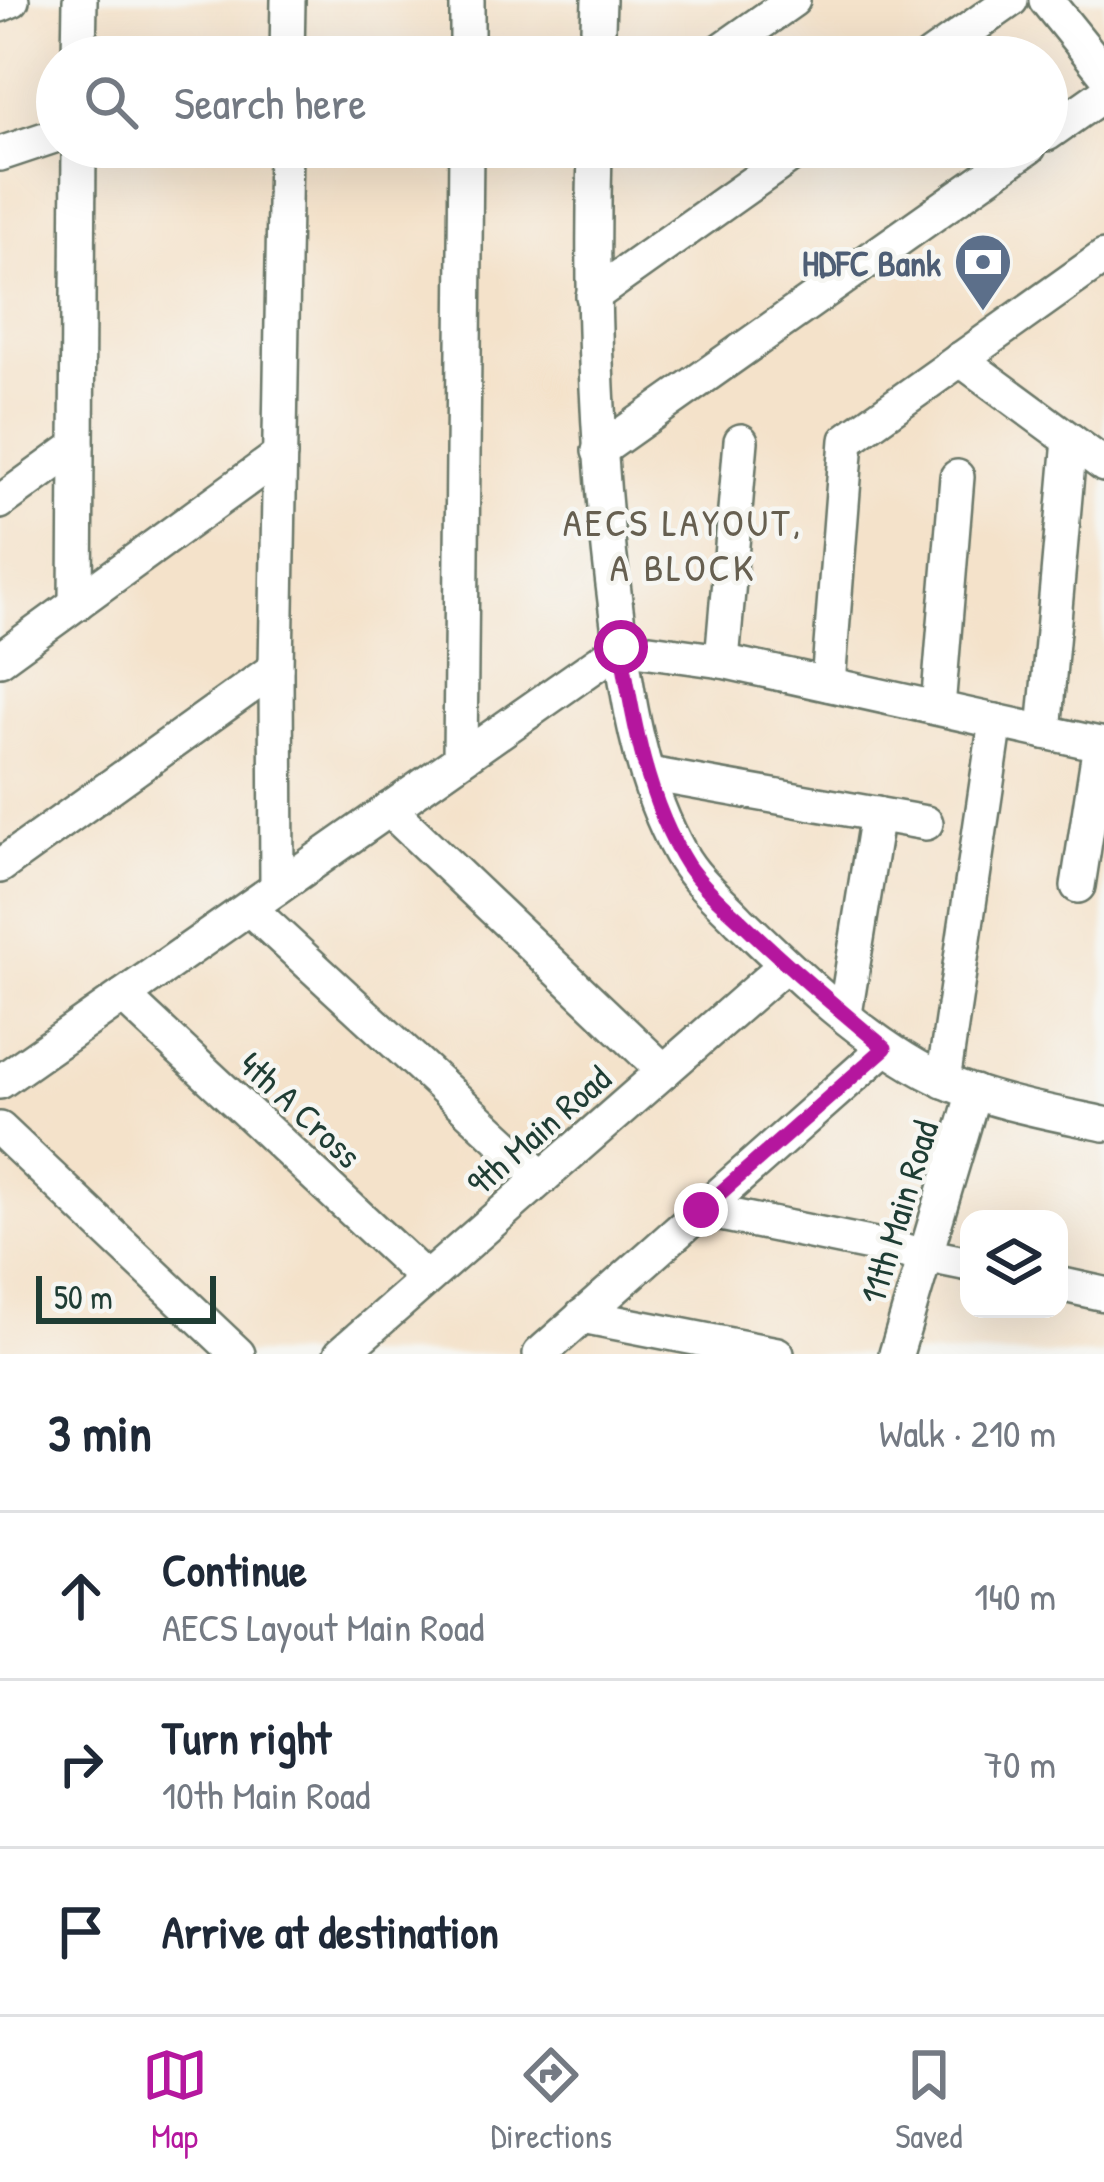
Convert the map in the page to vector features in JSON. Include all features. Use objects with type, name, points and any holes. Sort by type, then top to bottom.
[{"type":"street","points":[[0,4],[12,0]]},
{"type":"street","points":[[79,36],[80,0]]},
{"type":"street","points":[[287,36],[288,0]]},
{"type":"street","points":[[467,0],[467,36]]},
{"type":"street","points":[[598,36],[599,0]]},
{"type":"street","points":[[742,36],[793,0]]},
{"type":"street","points":[[960,36],[1011,0]]},
{"type":"street","points":[[1046,0],[1104,72]]},
{"type":"street","points":[[1068,119],[1104,94]]},
{"type":"street","points":[[0,154],[36,142]]},
{"type":"street","points":[[76,604],[79,168]]},
{"type":"street","points":[[277,888],[285,168]]},
{"type":"street","points":[[460,759],[466,168]]},
{"type":"street","points":[[595,168],[593,296],[599,451],[621,647],[649,774],[665,821],[692,872],[785,964],[885,1048],[958,1086],[1097,1116]]},
{"type":"street","points":[[593,296],[773,168]]},
{"type":"street","points":[[599,451],[999,168]]},
{"type":"street","points":[[828,684],[847,440],[960,359],[1098,270]]},
{"type":"street","points":[[960,359],[1104,465]]},
{"type":"street","points":[[1044,732],[1070,440]]},
{"type":"street","points":[[722,661],[741,441]]},
{"type":"street","points":[[0,502],[77,446]]},
{"type":"street","points":[[0,659],[280,455]]},
{"type":"street","points":[[938,708],[957,477]]},
{"type":"street","points":[[0,1082],[621,647],[722,661],[1102,744],[1078,886]]},
{"type":"street","points":[[0,866],[277,668]]},
{"type":"street","name":"11th Main Road","points":[[896,1354],[926,1254],[958,1086],[996,722]]},
{"type":"street","points":[[649,774],[926,823]]},
{"type":"street","points":[[389,809],[664,1071]]},
{"type":"street","points":[[845,1014],[877,814]]},
{"type":"street","points":[[249,908],[542,1178]]},
{"type":"street","name":"9th Main Road","points":[[341,1354],[785,964]]},
{"type":"street","name":"4th A Cross","points":[[123,996],[426,1280]]},
{"type":"street","points":[[540,1354],[885,1048]]},
{"type":"street","points":[[0,1129],[238,1354]]},
{"type":"street","points":[[701,1210],[960,1262]]},
{"type":"street","points":[[1068,1286],[1104,1294]]},
{"type":"street","points":[[582,1316],[777,1354]]},
{"type":"place","name":"HDFC Bank","points":[[983,313]]},
{"type":"district","name":"AECS LAYOUT, A BLOCK","points":[[683,544]]},
{"type":"route","points":[[621,647],[642,753],[665,821],[692,872],[785,964],[885,1048],[701,1210]]}]
